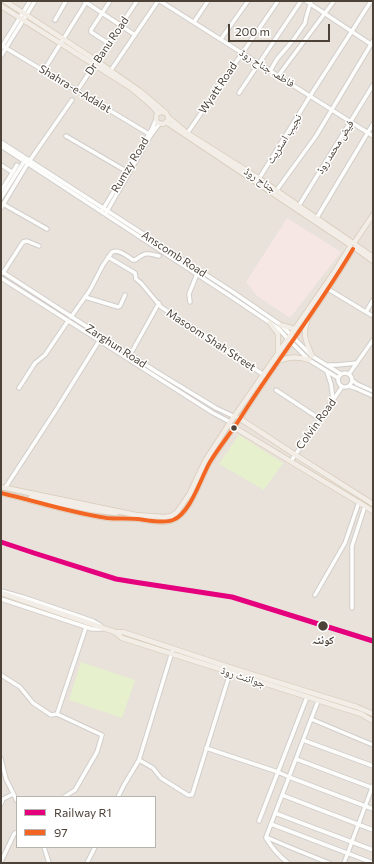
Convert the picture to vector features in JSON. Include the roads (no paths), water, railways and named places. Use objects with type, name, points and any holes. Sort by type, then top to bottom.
[{"type":"main road","name":"جناح روڈ","points":[[6,1],[131,88],[158,113]]},
{"type":"main road","name":"جناح روڈ","points":[[1,6],[62,41]]},
{"type":"main road","name":"جناح روڈ","points":[[95,63],[111,70],[140,91],[186,134]]},
{"type":"main road","points":[[163,112],[167,115],[166,122],[163,124],[158,122],[156,119],[158,113],[163,112]]},
{"type":"main road","name":"جناح روڈ","points":[[166,122],[275,192],[373,261]]},
{"type":"main road","points":[[2,488],[106,513],[165,522],[178,518],[195,495],[209,463],[231,424],[249,403],[278,362],[295,329],[373,215]]},
{"type":"main road","name":"جناح روڈ","points":[[353,246],[373,257]]},
{"type":"main road","points":[[237,417],[278,353],[309,317],[339,273],[353,246]]},
{"type":"main road","points":[[278,362],[287,358],[295,357],[311,358],[305,340],[305,328],[309,317]]},
{"type":"main road","points":[[270,323],[278,334],[278,353]]},
{"type":"main road","points":[[281,325],[295,329]]},
{"type":"main road","name":"Zarghun Road","points":[[237,417],[373,504]]},
{"type":"main road","name":"Zarghun Road","points":[[231,424],[373,511]]},
{"type":"main road","points":[[2,488],[128,516]]},
{"type":"main road","points":[[1,493],[86,514],[109,518],[128,516]]},
{"type":"main road","name":"جوائنٹ روڈ","points":[[1,592],[115,632],[123,632],[357,707],[373,714]]},
{"type":"main road","name":"جوائنٹ روڈ","points":[[115,632],[122,638],[361,714],[373,721]]},
{"type":"street","points":[[55,20],[66,1]]},
{"type":"street","points":[[108,43],[91,32],[91,30],[110,1]]},
{"type":"street","name":"Dr Banu Road","points":[[77,91],[137,1]]},
{"type":"street","points":[[111,70],[159,1]]},
{"type":"street","name":"فاطمہ جناح روڈ","points":[[159,1],[373,136]]},
{"type":"street","points":[[194,22],[208,1]]},
{"type":"street","points":[[220,39],[248,1]]},
{"type":"street","name":"Wyatt Road","points":[[186,134],[278,1]]},
{"type":"street","points":[[239,93],[301,1]]},
{"type":"street","points":[[275,192],[316,136],[372,43],[325,13],[311,2],[306,1]]},
{"type":"street","points":[[278,76],[334,1]]},
{"type":"street","name":"نجیب اسٹریٹ","points":[[258,181],[371,1]]},
{"type":"street","points":[[1,56],[3,47],[32,2]]},
{"type":"street","points":[[44,70],[86,2],[135,35]]},
{"type":"street","points":[[270,71],[277,59],[305,23],[311,2]]},
{"type":"street","name":"Shahra-e-Adalat","points":[[3,47],[44,70],[149,134]]},
{"type":"street","name":"فیض محمد روڈ","points":[[297,208],[373,85]]},
{"type":"street","points":[[1,198],[72,100]]},
{"type":"street","name":"Rumzy Road","points":[[104,211],[149,134],[156,119]]},
{"type":"street","name":"Rumzy Road","points":[[104,211],[160,123]]},
{"type":"street","points":[[316,220],[373,124]]},
{"type":"street","points":[[66,136],[126,171]]},
{"type":"street","name":"Anscomb Road","points":[[1,142],[27,161]]},
{"type":"street","name":"Anscomb Road","points":[[1,146],[104,211],[270,323],[291,339],[327,371],[338,378]]},
{"type":"street","points":[[27,161],[2,206],[47,229]]},
{"type":"street","points":[[1,165],[12,172]]},
{"type":"street","points":[[1,192],[16,165]]},
{"type":"street","name":"Anscomb Road","points":[[104,211],[217,281],[281,325],[291,339]]},
{"type":"street","points":[[2,272],[23,242],[27,241],[39,246]]},
{"type":"street","points":[[71,317],[85,297],[108,257],[115,250],[134,260],[141,255],[147,254],[159,256]]},
{"type":"street","name":"Masoom Shah Street","points":[[108,257],[135,273],[136,279],[161,307],[264,375]]},
{"type":"street","name":"Zarghun Road","points":[[2,272],[130,355],[216,408],[237,417]]},
{"type":"street","points":[[190,302],[189,294],[197,274]]},
{"type":"street","name":"Zarghun Road","points":[[1,278],[231,424]]},
{"type":"street","points":[[328,289],[371,315]]},
{"type":"street","points":[[85,297],[118,307],[120,306],[125,295]]},
{"type":"street","points":[[366,312],[373,300]]},
{"type":"street","points":[[130,355],[159,303]]},
{"type":"street","points":[[19,388],[35,364],[45,355],[68,321]]},
{"type":"street","points":[[2,488],[45,428],[99,340]]},
{"type":"street","points":[[349,374],[373,340]]},
{"type":"street","name":"Anscomb Road","points":[[311,358],[327,365],[341,374]]},
{"type":"street","points":[[327,365],[357,363]]},
{"type":"street","points":[[327,371],[332,384],[334,400]]},
{"type":"street","points":[[349,374],[341,374],[338,378],[339,384],[342,387],[346,388],[349,386],[373,396]]},
{"type":"street","points":[[349,374],[352,377],[352,380],[357,384],[373,391]]},
{"type":"street","points":[[349,386],[352,384],[352,380]]},
{"type":"street","name":"Colvin Road","points":[[291,461],[294,454],[342,387]]},
{"type":"street","points":[[276,390],[320,419]]},
{"type":"street","points":[[367,500],[373,500]]},
{"type":"street","points":[[315,595],[346,542],[359,502]]},
{"type":"street","points":[[352,608],[352,546],[365,506]]},
{"type":"street","points":[[1,592],[23,597],[93,620],[104,628]]},
{"type":"street","points":[[1,599],[92,629],[104,628]]},
{"type":"street","points":[[57,714],[86,627]]},
{"type":"street","points":[[118,796],[139,760],[173,649]]},
{"type":"street","points":[[139,760],[154,768],[161,778],[188,795],[192,795],[230,673]]},
{"type":"street","points":[[1,675],[20,687],[33,703],[51,715],[57,714],[102,734],[97,752],[75,790],[66,796]]},
{"type":"street","points":[[259,821],[307,697]]},
{"type":"street","points":[[266,837],[318,701]]},
{"type":"street","points":[[311,719],[373,745]]},
{"type":"street","points":[[303,740],[373,766]]},
{"type":"street","points":[[206,748],[278,772],[373,809]]},
{"type":"street","points":[[1,759],[6,779],[16,799]]},
{"type":"street","points":[[296,759],[373,787],[344,863]]},
{"type":"street","points":[[1,804],[3,799],[13,794]]},
{"type":"street","points":[[282,795],[373,830]]},
{"type":"street","points":[[275,813],[373,850]]},
{"type":"street","points":[[271,824],[373,863]]},
{"type":"street","points":[[1,862],[16,833]]},
{"type":"street","points":[[266,837],[279,855],[288,863]]},
{"type":"street","points":[[266,837],[329,863]]},
{"type":"street","points":[[44,848],[49,863]]},
{"type":"street","points":[[87,863],[94,848]]},
{"type":"rail line","name":"R1","points":[[1,542],[116,579],[232,597],[373,641]]},
{"type":"place","name":"کوئٹہ","points":[[323,626]]}]
